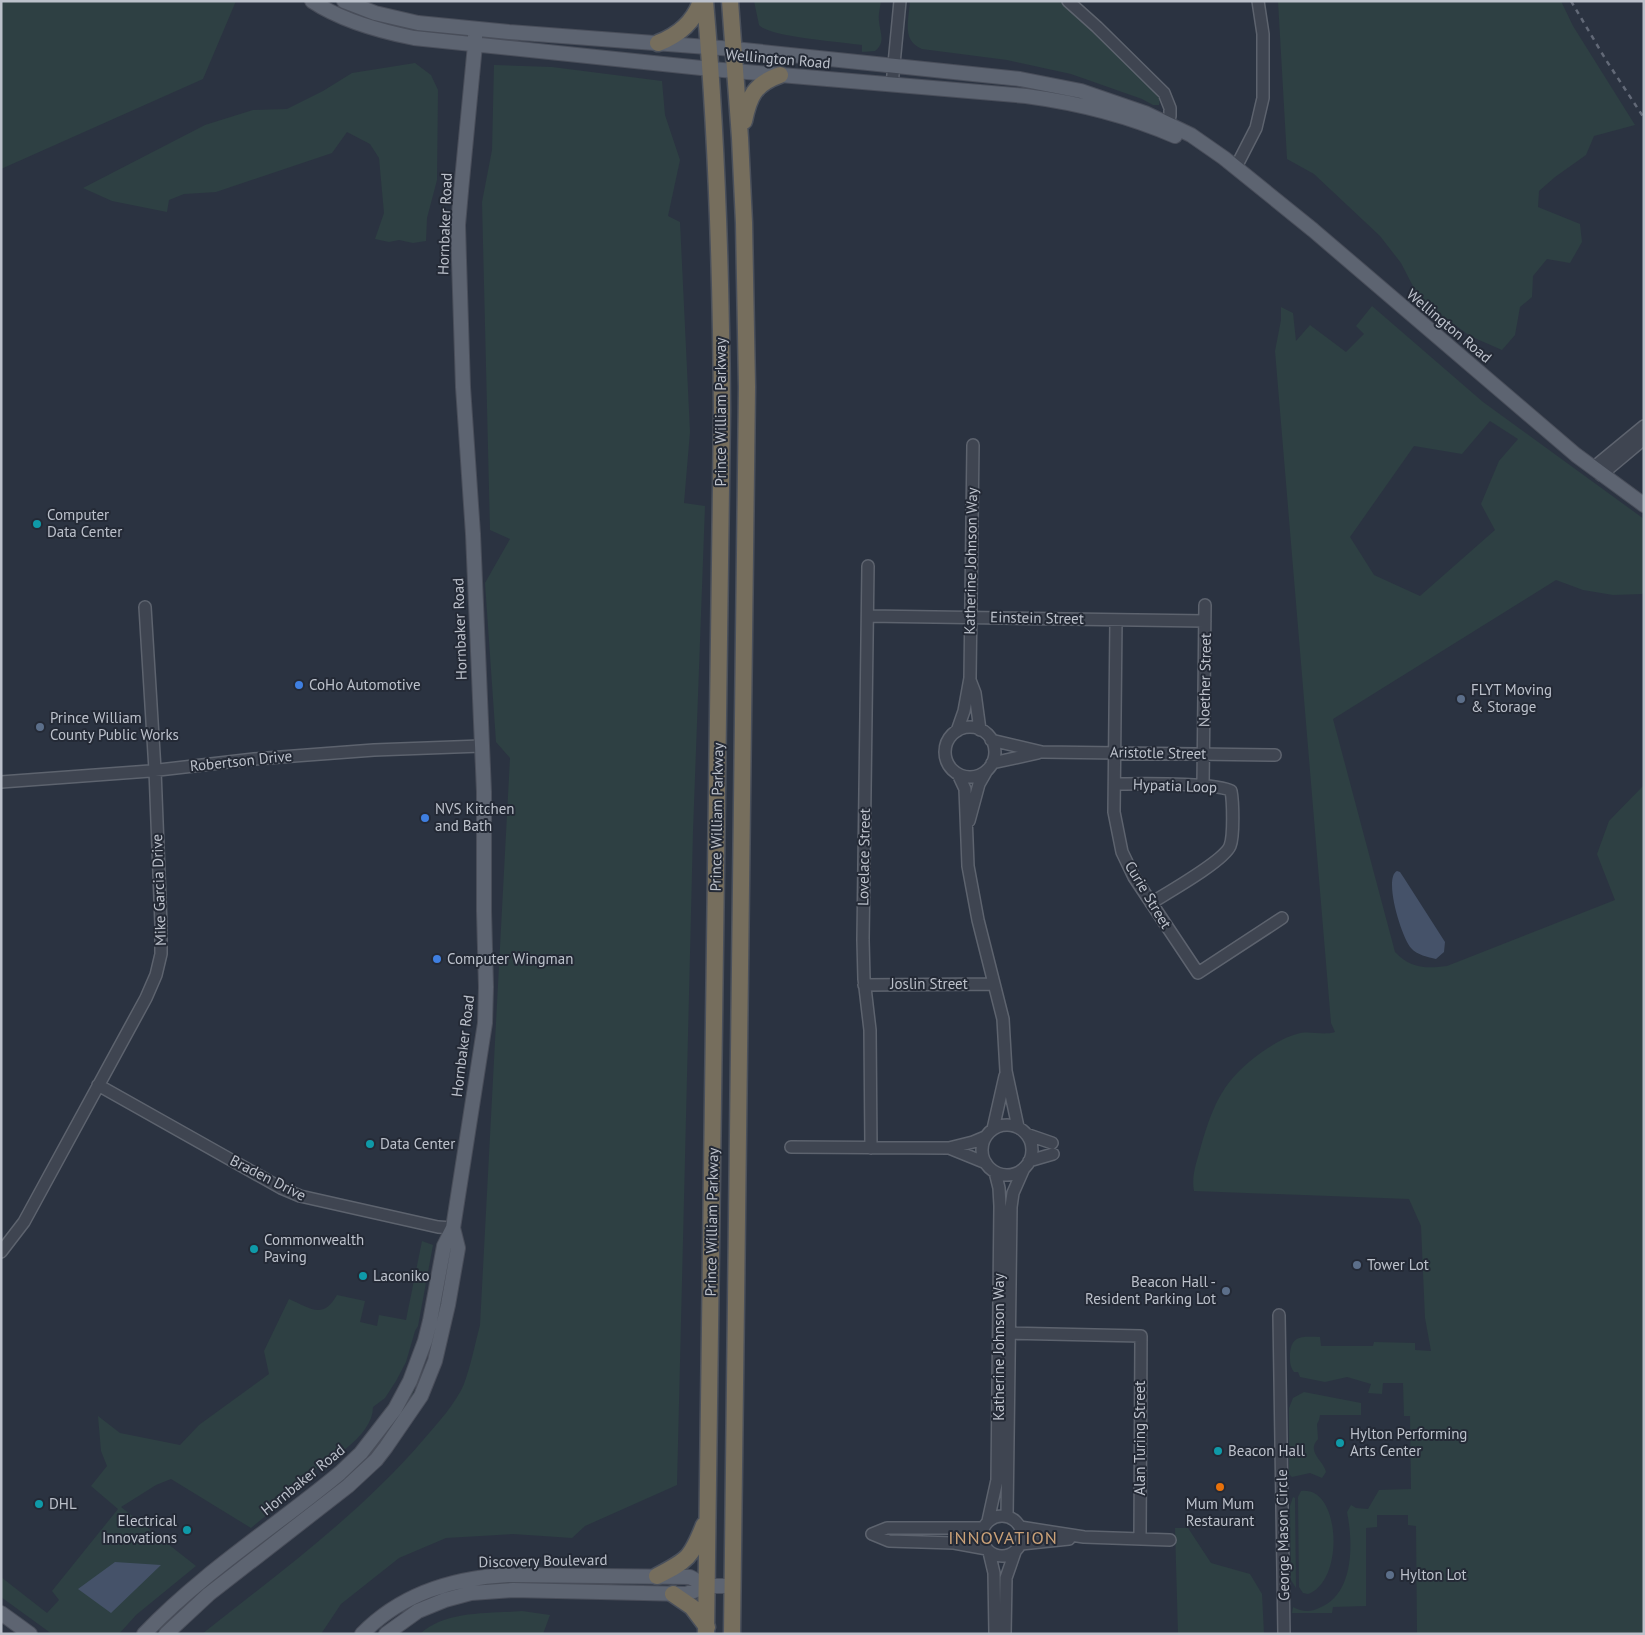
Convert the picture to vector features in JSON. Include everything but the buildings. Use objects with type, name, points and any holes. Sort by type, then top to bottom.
[{"type":"highway","points":[[658,43],[678,34],[687,26],[703,1]]},
{"type":"highway","name":"Prince William Parkway","points":[[703,1],[711,69],[718,184],[722,304],[707,1630]]},
{"type":"highway","name":"Prince William Parkway","points":[[730,1],[744,223],[747,387],[732,1634]]},
{"type":"highway","points":[[740,138],[750,97],[762,84],[780,75]]},
{"type":"highway","points":[[657,1576],[681,1563],[692,1553],[708,1516]]},
{"type":"highway","points":[[674,1594],[692,1607],[707,1630]]},
{"type":"main road","name":"Wellington Road","points":[[312,1],[337,15],[377,30],[414,38],[711,69],[1026,96],[1109,112],[1166,127]]},
{"type":"main road","name":"Wellington Road","points":[[344,1],[394,18],[418,23],[709,47],[894,65],[1020,79],[1051,84],[1111,100],[1166,127],[1236,167],[1313,230],[1510,400],[1597,472],[1644,505]]},
{"type":"main road","name":"Hornbaker Road","points":[[144,1634],[168,1608],[199,1581],[340,1473],[361,1454],[376,1436],[398,1403],[418,1362],[430,1321],[444,1246],[453,1228],[485,1023],[486,987],[484,792],[473,534],[463,388],[458,251],[461,191],[475,28]]},
{"type":"main road","name":"Hornbaker Road","points":[[166,1634],[209,1594],[348,1486],[371,1466],[386,1447],[421,1396],[435,1361],[448,1305],[458,1248],[453,1228]]},
{"type":"main road","name":"Discovery Boulevard","points":[[362,1634],[383,1615],[426,1590],[486,1576],[690,1577],[707,1586]]},
{"type":"main road","name":"Discovery Boulevard","points":[[386,1634],[400,1623],[432,1605],[458,1596],[482,1591],[686,1594],[707,1586],[732,1586]]},
{"type":"main road","points":[[392,1610],[400,1623]]},
{"type":"main road","points":[[1,1612],[30,1634]]},
{"type":"street","points":[[892,85],[900,1]]},
{"type":"street","points":[[1068,1],[1164,93],[1170,108],[1166,127]]},
{"type":"street","points":[[1236,167],[1256,128],[1263,98],[1263,34],[1258,1]]},
{"type":"street","points":[[1597,472],[1644,426]]},
{"type":"street","points":[[1597,472],[1644,439]]},
{"type":"street","name":"Katherine Johnson Way","points":[[956,731],[964,711],[970,678],[973,445]]},
{"type":"street","name":"Lovelace Street","points":[[868,566],[863,940],[864,985],[870,1030],[871,1148]]},
{"type":"street","name":"Noether Street","points":[[1204,786],[1205,605]]},
{"type":"street","name":"Mike Garcia Drive","points":[[1,1252],[24,1222],[146,998],[156,975],[160,954],[161,925],[155,770],[145,607]]},
{"type":"street","name":"Einstein Street","points":[[868,616],[1205,621]]},
{"type":"street","name":"Curie Street","points":[[1116,620],[1114,812],[1122,852],[1134,877],[1198,973],[1282,918]]},
{"type":"street","name":"Katherine Johnson Way","points":[[970,678],[975,694],[980,730]]},
{"type":"street","points":[[966,832],[979,784],[989,767],[994,756],[994,748],[991,740],[980,730],[972,728],[956,731],[950,737],[946,744],[945,752],[950,768],[958,774],[972,777],[980,775],[989,767]]},
{"type":"street","name":"Aristotle Street","points":[[991,740],[1042,752],[1275,755]]},
{"type":"street","name":"Robertson Drive","points":[[1,782],[374,750],[481,746]]},
{"type":"street","name":"Aristotle Street","points":[[989,767],[1042,752]]},
{"type":"street","points":[[958,774],[964,789],[969,875],[978,920],[1003,1019],[1006,1071],[1022,1131],[1031,1144],[1032,1153],[1027,1164]]},
{"type":"street","name":"Hypatia Loop","points":[[1115,784],[1204,786],[1226,788],[1231,791],[1233,800],[1231,845],[1212,863],[1151,903]]},
{"type":"street","name":"Joslin Street","points":[[864,985],[994,984]]},
{"type":"street","points":[[986,1163],[982,1152],[982,1144],[989,1133],[1006,1071]]},
{"type":"street","name":"Braden Drive","points":[[98,1085],[281,1188],[300,1196],[438,1227],[453,1228]]},
{"type":"street","points":[[791,1147],[949,1148],[973,1142],[1006,1124],[1052,1148],[1018,1172],[1010,1174],[995,1172],[986,1163],[949,1148]]},
{"type":"street","name":"Katherine Johnson Way","points":[[1007,1516],[1011,1207],[1013,1193],[1027,1164]]},
{"type":"street","name":"Katherine Johnson Way","points":[[986,1525],[997,1480],[998,1442],[1000,1206],[999,1188],[995,1172]]},
{"type":"street","name":"George Mason Circle","points":[[1279,1315],[1284,1634]]},
{"type":"street","name":"Alan Turing Street","points":[[1009,1333],[1141,1336],[1140,1540]]},
{"type":"street","points":[[995,1634],[994,1573],[988,1550],[982,1540],[986,1525],[995,1517],[1007,1516],[1014,1519],[1023,1533],[1006,1578],[1005,1634]]},
{"type":"street","points":[[986,1525],[887,1528],[872,1534],[889,1541],[954,1543],[988,1550],[1002,1556],[1018,1548],[1084,1538]]},
{"type":"street","points":[[1020,1526],[1084,1538],[1170,1540]]},
{"type":"shaded area","points":[[1,1],[236,1],[203,79],[1,169]]},
{"type":"shaded area","points":[[754,1],[881,1],[879,16],[881,41],[875,51],[862,52],[862,45],[777,33],[759,25]]},
{"type":"shaded area","points":[[910,1],[1060,1],[1073,11],[1154,92],[1160,99],[1159,105],[1153,105],[1142,99],[1071,74],[1007,60],[922,49],[915,45],[909,35]]},
{"type":"shaded area","points":[[1278,1],[1561,1],[1573,26],[1635,125],[1594,136],[1586,155],[1539,191],[1538,207],[1580,224],[1582,242],[1570,263],[1547,259],[1533,276],[1532,297],[1520,307],[1515,335],[1502,350],[1470,336],[1432,308],[1416,292],[1401,263],[1380,236],[1314,174],[1287,159]]},
{"type":"shaded area","points":[[415,63],[431,75],[438,90],[437,180],[427,218],[426,241],[413,243],[399,240],[389,242],[375,239],[384,213],[379,158],[370,144],[347,132],[332,153],[216,192],[184,194],[169,200],[167,212],[112,201],[83,188],[205,125],[253,110],[287,109],[323,91],[352,73]]},
{"type":"shaded area","points":[[494,65],[552,67],[662,81],[665,115],[680,160],[668,216],[680,222],[690,432],[684,503],[705,506],[693,831],[677,1485],[585,1526],[572,1538],[513,1534],[446,1538],[399,1558],[341,1604],[321,1634],[202,1634],[346,1518],[373,1493],[424,1439],[446,1413],[461,1391],[469,1369],[480,1325],[510,758],[496,742],[485,583],[510,539],[490,530],[482,202],[492,150]]},
{"type":"shaded area","points":[[1372,306],[1483,402],[1644,519],[1644,592],[1642,594],[1613,595],[1583,590],[1556,580],[1333,719],[1395,952],[1406,961],[1418,966],[1447,966],[1615,900],[1597,854],[1609,821],[1644,785],[1644,1634],[1417,1634],[1416,1526],[1408,1525],[1408,1515],[1377,1515],[1377,1527],[1366,1528],[1366,1606],[1333,1607],[1332,1613],[1292,1613],[1293,1607],[1306,1611],[1319,1608],[1331,1601],[1339,1591],[1349,1566],[1350,1538],[1347,1512],[1351,1505],[1356,1508],[1368,1509],[1379,1490],[1411,1489],[1410,1416],[1404,1416],[1403,1383],[1383,1383],[1382,1394],[1368,1393],[1371,1384],[1347,1377],[1325,1382],[1300,1377],[1298,1372],[1294,1372],[1290,1365],[1292,1344],[1303,1337],[1320,1337],[1321,1346],[1373,1346],[1374,1342],[1415,1343],[1415,1350],[1431,1351],[1425,1318],[1421,1226],[1409,1199],[1194,1191],[1193,1180],[1201,1146],[1216,1104],[1229,1082],[1262,1052],[1288,1037],[1302,1033],[1335,1032],[1331,1023],[1275,351],[1281,320],[1281,307],[1293,313],[1296,341],[1310,325],[1346,352],[1364,334],[1356,326]],"holes":[[[1490,421],[1518,439],[1499,461],[1481,504],[1495,530],[1420,596],[1374,575],[1350,537],[1414,446],[1462,454]]]},
{"type":"shaded area","points":[[422,1241],[433,1245],[418,1326],[406,1362],[385,1398],[373,1407],[371,1418],[365,1429],[346,1449],[300,1479],[298,1489],[251,1528],[171,1479],[156,1485],[121,1507],[196,1566],[136,1615],[119,1634],[52,1634],[1,1597],[1,1577],[47,1613],[59,1600],[52,1591],[118,1509],[91,1486],[107,1466],[101,1451],[98,1416],[120,1433],[180,1445],[199,1425],[269,1374],[264,1351],[289,1299],[310,1308],[321,1310],[332,1303],[337,1295],[365,1301],[360,1322],[377,1326],[379,1315],[406,1320]]},
{"type":"shaded area","points":[[419,1374],[408,1409],[396,1427],[356,1473],[243,1561],[242,1559],[257,1543],[342,1478]]},
{"type":"shaded area","points":[[1304,1392],[1361,1403],[1361,1415],[1320,1415],[1317,1424],[1318,1439],[1314,1452],[1326,1472],[1322,1478],[1310,1473],[1292,1477],[1289,1474],[1289,1408],[1293,1398]]},
{"type":"shaded area","points":[[1301,1491],[1314,1493],[1324,1503],[1331,1518],[1333,1536],[1333,1555],[1328,1572],[1320,1586],[1308,1594],[1303,1593],[1299,1587],[1298,1497]]},
{"type":"shaded area","points":[[1293,1497],[1295,1498],[1296,1588],[1291,1580],[1290,1506]]},
{"type":"shaded area","points":[[1175,1528],[1188,1528],[1211,1563],[1250,1574],[1262,1594],[1264,1634],[1178,1634]]},
{"type":"shaded area","points":[[522,1611],[550,1615],[543,1634],[420,1634],[430,1626],[455,1617],[482,1613]]},
{"type":"water","points":[[1397,871],[1400,872],[1445,942],[1444,952],[1436,959],[1413,950],[1403,933],[1393,896],[1393,876]]},
{"type":"water","points":[[115,1562],[161,1565],[111,1613],[78,1589]]},
{"type":"railway","points":[[1571,1],[1606,60],[1644,118]]},
{"type":"place","name":"Computer Data Center","points":[[37,524]]},
{"type":"place","name":"CoHo Automotive","points":[[299,685]]},
{"type":"place","name":"FLYT Moving & Storage","points":[[1461,699]]},
{"type":"place","name":"Prince William County Public Works","points":[[40,727]]},
{"type":"place","name":"NVS Kitchen and Bath","points":[[425,818]]},
{"type":"place","name":"Computer Wingman","points":[[437,959]]},
{"type":"place","name":"Data Center","points":[[370,1144]]},
{"type":"place","name":"Commonwealth Paving","points":[[254,1249]]},
{"type":"place","name":"Tower Lot","points":[[1357,1265]]},
{"type":"place","name":"Laconiko","points":[[363,1276]]},
{"type":"place","name":"Beacon Hall - Resident Parking Lot","points":[[1226,1291]]},
{"type":"place","name":"Hylton Performing Arts Center","points":[[1340,1443]]},
{"type":"place","name":"Beacon Hall","points":[[1218,1451]]},
{"type":"place","name":"Mum Mum Restaurant","points":[[1220,1487]]},
{"type":"place","name":"DHL","points":[[39,1504]]},
{"type":"place","name":"Electrical Innovations","points":[[187,1530]]},
{"type":"place","name":"Hylton Lot","points":[[1390,1575]]},
{"type":"district","name":"INNOVATION","points":[[1003,1538]]}]
